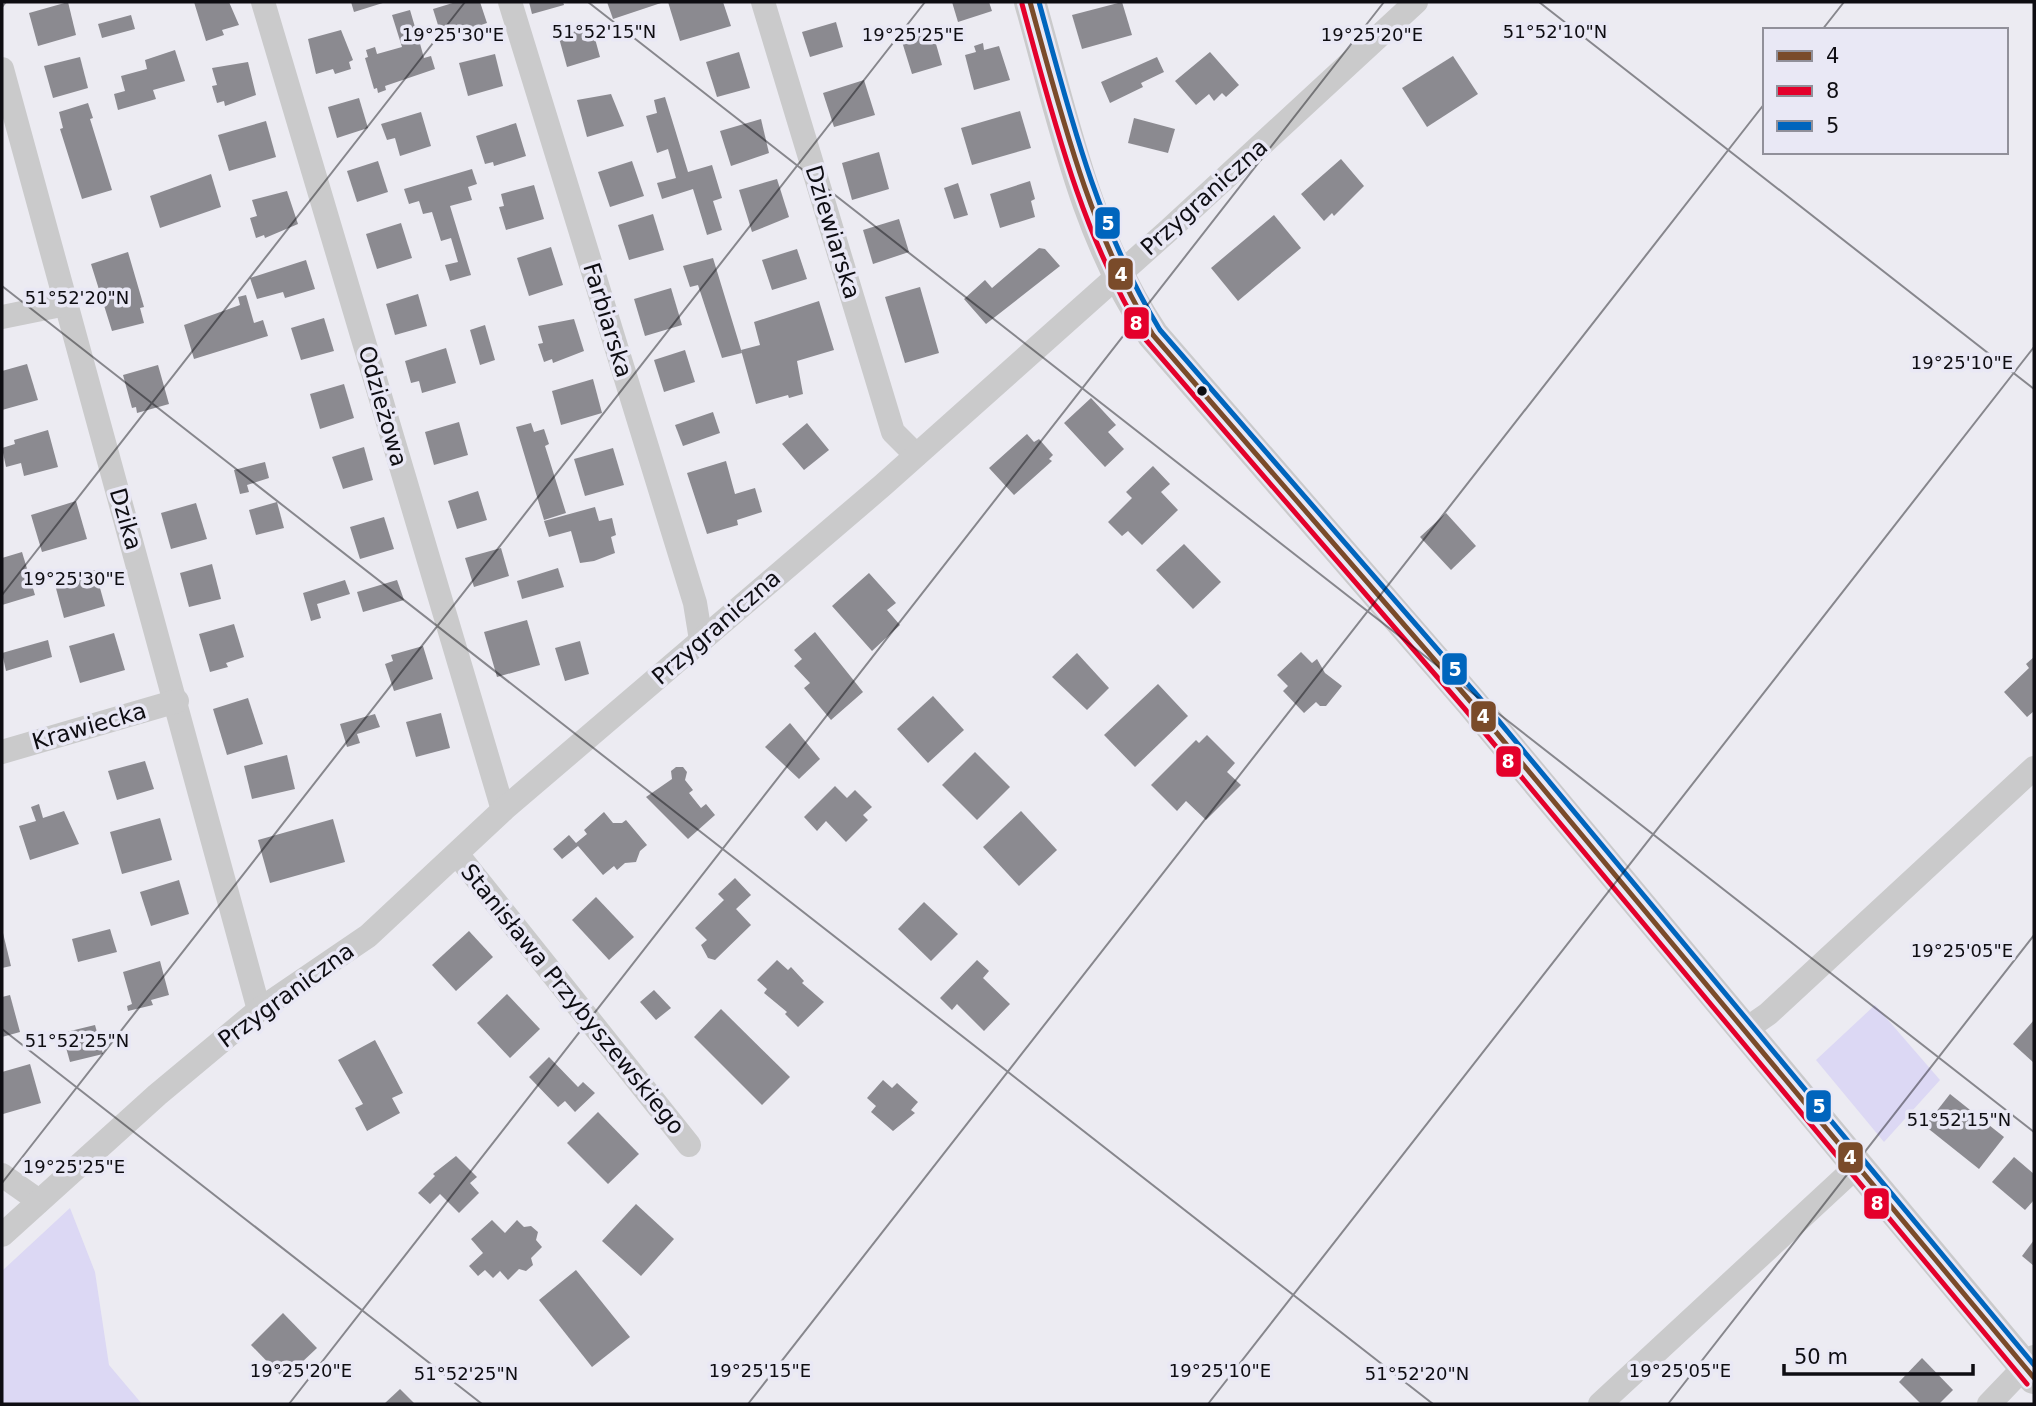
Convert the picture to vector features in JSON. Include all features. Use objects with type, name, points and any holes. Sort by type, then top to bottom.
[{"type":"street","name":"Odzieżowa","points":[[263,2],[503,810]]},
{"type":"street","name":"Farbiarska","points":[[510,2],[695,603],[701,640]]},
{"type":"street","name":"Dziewiarska","points":[[763,2],[894,432],[916,455]]},
{"type":"street","points":[[1030,2],[1089,212],[1117,276],[1158,343],[1389,606],[1857,1166],[2031,1367],[1989,1404]]},
{"type":"street","name":"Przygraniczna","points":[[2,1235],[259,1010],[368,936],[503,810],[916,455],[1117,276],[1416,2]]},
{"type":"street","name":"Dzika","points":[[2,69],[177,701],[259,1010]]},
{"type":"street","points":[[2,317],[66,304]]},
{"type":"street","name":"Krawiecka","points":[[2,752],[177,701]]},
{"type":"street","points":[[1745,1031],[1768,1014],[2034,768]]},
{"type":"street","name":"Stanisława Przybyszewskiego","points":[[457,854],[689,1145]]},
{"type":"street","points":[[1600,1404],[1857,1166]]},
{"type":"street","points":[[2,1175],[39,1201]]},
{"type":"shaded area","points":[[1875,1005],[1940,1080],[1884,1142],[1816,1060]]},
{"type":"shaded area","points":[[70,1208],[95,1272],[109,1365],[142,1404],[2,1404],[2,1271]]},
{"type":"building","points":[[68,2],[76,35],[38,46],[29,13]]},
{"type":"building","points":[[194,2],[229,2],[239,25],[222,30],[224,35],[206,41]]},
{"type":"building","points":[[351,2],[386,2],[354,12]]},
{"type":"building","points":[[456,2],[480,2],[487,23],[442,38],[433,9]]},
{"type":"building","points":[[529,2],[563,2],[564,5],[532,14]]},
{"type":"building","points":[[607,2],[664,2],[613,19]]},
{"type":"building","points":[[668,2],[723,2],[731,26],[680,41]]},
{"type":"building","points":[[952,2],[989,2],[992,11],[958,22]]},
{"type":"building","points":[[1122,2],[1132,35],[1082,49],[1072,15]]},
{"type":"building","points":[[410,10],[415,27],[420,26],[424,38],[419,40],[424,58],[431,56],[435,69],[385,86],[386,90],[378,93],[377,88],[374,89],[365,58],[368,57],[366,50],[375,47],[377,54],[402,47],[392,15]]},
{"type":"building","points":[[131,15],[135,29],[102,38],[98,24]]},
{"type":"building","points":[[836,22],[843,47],[810,57],[802,32]]},
{"type":"building","points":[[591,24],[600,57],[567,67],[559,38]]},
{"type":"building","points":[[341,30],[353,60],[349,62],[351,69],[335,74],[333,69],[316,74],[308,39]]},
{"type":"building","points":[[905,30],[907,37],[932,30],[942,65],[912,74],[899,32]]},
{"type":"building","points":[[983,43],[984,50],[999,46],[1010,80],[974,90],[965,55],[976,52],[974,46]]},
{"type":"building","points":[[175,50],[185,81],[153,90],[156,99],[118,110],[114,94],[125,91],[121,76],[147,69],[145,60]]},
{"type":"building","points":[[739,52],[750,88],[717,97],[706,62]]},
{"type":"building","points":[[1210,52],[1239,85],[1226,97],[1222,93],[1214,101],[1209,94],[1196,105],[1175,81]]},
{"type":"building","points":[[495,54],[503,86],[468,96],[459,63]]},
{"type":"building","points":[[1453,56],[1478,94],[1427,127],[1402,88]]},
{"type":"building","points":[[80,57],[88,88],[53,98],[44,66]]},
{"type":"building","points":[[1157,57],[1164,72],[1141,83],[1143,87],[1110,103],[1101,82]]},
{"type":"building","points":[[248,62],[256,95],[225,106],[224,101],[217,103],[212,86],[217,85],[212,68]]},
{"type":"building","points":[[864,80],[875,115],[834,127],[823,93]]},
{"type":"building","points":[[611,94],[624,126],[587,137],[577,100]]},
{"type":"building","points":[[665,97],[688,172],[712,165],[722,198],[713,201],[722,230],[707,235],[693,189],[662,199],[657,183],[676,178],[668,149],[657,153],[646,116],[657,113],[654,100]]},
{"type":"building","points":[[359,98],[368,128],[337,138],[328,107]]},
{"type":"building","points":[[88,103],[93,118],[90,119],[112,190],[82,199],[60,129],[63,128],[59,112]]},
{"type":"building","points":[[1020,111],[1031,148],[972,165],[961,128]]},
{"type":"building","points":[[421,112],[431,146],[400,156],[395,138],[387,140],[381,124]]},
{"type":"building","points":[[1134,118],[1175,129],[1168,153],[1128,143]]},
{"type":"building","points":[[761,119],[769,153],[731,166],[720,131]]},
{"type":"building","points":[[266,121],[276,157],[229,171],[218,135]]},
{"type":"building","points":[[516,123],[526,156],[494,166],[493,162],[485,164],[476,136]]},
{"type":"building","points":[[879,152],[889,189],[852,200],[842,163]]},
{"type":"building","points":[[1341,159],[1364,186],[1334,216],[1332,213],[1324,221],[1301,194]]},
{"type":"building","points":[[378,161],[388,192],[357,202],[347,171]]},
{"type":"building","points":[[632,161],[644,196],[610,207],[598,172]]},
{"type":"building","points":[[472,169],[477,184],[468,187],[472,200],[450,206],[471,275],[450,281],[445,265],[458,262],[451,238],[441,241],[432,212],[423,214],[419,201],[409,204],[404,189]]},
{"type":"building","points":[[211,174],[221,207],[160,228],[150,196]]},
{"type":"building","points":[[777,179],[789,217],[752,232],[739,190]]},
{"type":"building","points":[[1030,181],[1035,199],[1031,201],[1035,217],[1000,228],[990,194]]},
{"type":"building","points":[[958,183],[968,215],[954,219],[944,188]]},
{"type":"building","points":[[534,185],[544,219],[506,230],[499,207],[504,206],[501,194]]},
{"type":"building","points":[[287,191],[298,224],[265,238],[264,235],[256,238],[250,218],[257,216],[252,200]]},
{"type":"building","points":[[653,214],[664,250],[629,260],[618,225]]},
{"type":"building","points":[[1274,215],[1301,248],[1238,301],[1211,268]]},
{"type":"building","points":[[899,219],[909,252],[873,264],[863,230]]},
{"type":"building","points":[[401,223],[412,258],[377,269],[366,234]]},
{"type":"building","points":[[551,247],[563,285],[529,296],[517,258]]},
{"type":"building","points":[[1039,248],[1045,249],[1060,266],[986,324],[964,299],[985,280],[992,288]]},
{"type":"building","points":[[797,249],[807,279],[772,290],[762,260]]},
{"type":"building","points":[[128,252],[144,307],[140,308],[144,323],[112,331],[91,264]]},
{"type":"building","points":[[713,258],[742,353],[722,358],[698,285],[690,287],[683,266]]},
{"type":"building","points":[[306,260],[315,289],[285,298],[283,292],[257,299],[250,278]]},
{"type":"building","points":[[920,287],[939,353],[905,363],[885,297]]},
{"type":"building","points":[[671,288],[682,325],[645,336],[634,299]]},
{"type":"building","points":[[418,294],[427,326],[395,335],[386,304]]},
{"type":"building","points":[[246,295],[254,323],[263,320],[268,336],[194,359],[184,325],[240,305],[238,297]]},
{"type":"building","points":[[819,301],[834,350],[797,361],[803,394],[789,398],[788,395],[756,404],[741,350],[760,345],[754,322]]},
{"type":"building","points":[[324,318],[334,351],[301,360],[291,328]]},
{"type":"building","points":[[574,319],[584,351],[553,363],[552,359],[544,362],[538,344],[543,343],[538,326]]},
{"type":"building","points":[[485,325],[495,360],[480,365],[470,330]]},
{"type":"building","points":[[446,348],[456,383],[422,393],[419,381],[411,383],[405,361]]},
{"type":"building","points":[[685,350],[695,382],[664,392],[654,360]]},
{"type":"building","points":[[27,364],[38,400],[2,410],[2,371]]},
{"type":"building","points":[[158,365],[169,404],[137,413],[136,407],[132,408],[123,375]]},
{"type":"building","points":[[593,379],[602,413],[561,425],[552,391]]},
{"type":"building","points":[[344,384],[354,418],[320,429],[310,394]]},
{"type":"building","points":[[1091,398],[1116,425],[1108,432],[1124,449],[1105,467],[1064,423]]},
{"type":"building","points":[[713,412],[720,433],[683,446],[675,425]]},
{"type":"building","points":[[459,422],[468,455],[434,465],[425,432]]},
{"type":"building","points":[[531,423],[534,432],[544,429],[549,444],[545,446],[566,513],[544,520],[516,427]]},
{"type":"building","points":[[807,423],[829,450],[804,470],[782,444]]},
{"type":"building","points":[[48,430],[58,467],[24,476],[21,463],[6,467],[2,448],[15,444],[14,440]]},
{"type":"building","points":[[1027,434],[1034,442],[1039,439],[1053,455],[1049,459],[1052,461],[1014,495],[989,468]]},
{"type":"building","points":[[364,447],[373,480],[343,489],[332,457]]},
{"type":"building","points":[[613,448],[624,485],[585,496],[574,459]]},
{"type":"building","points":[[726,461],[735,494],[755,488],[762,512],[737,520],[738,525],[707,534],[687,473]]},
{"type":"building","points":[[265,462],[269,478],[247,485],[249,492],[240,494],[234,470]]},
{"type":"building","points":[[1153,466],[1170,484],[1161,492],[1178,510],[1142,545],[1128,531],[1122,536],[1108,522],[1132,498],[1126,492]]},
{"type":"building","points":[[478,491],[487,520],[457,529],[448,501]]},
{"type":"building","points":[[76,501],[87,539],[42,552],[31,515]]},
{"type":"building","points":[[277,502],[284,528],[256,535],[249,510]]},
{"type":"building","points":[[196,503],[207,539],[171,549],[161,513]]},
{"type":"building","points":[[595,507],[599,521],[612,518],[616,535],[611,537],[615,553],[580,563],[571,531],[549,537],[544,521]]},
{"type":"building","points":[[1446,513],[1476,546],[1451,570],[1420,537]]},
{"type":"building","points":[[384,517],[394,549],[360,559],[350,527]]},
{"type":"building","points":[[1184,544],[1221,582],[1193,609],[1156,570]]},
{"type":"building","points":[[501,548],[509,576],[474,587],[465,558]]},
{"type":"building","points":[[22,552],[35,595],[2,605],[2,558]]},
{"type":"building","points":[[212,564],[221,599],[189,607],[180,573]]},
{"type":"building","points":[[558,568],[564,587],[522,599],[517,581]]},
{"type":"building","points":[[95,570],[105,606],[64,618],[54,581]]},
{"type":"building","points":[[869,573],[896,603],[887,610],[900,625],[872,651],[832,606]]},
{"type":"building","points":[[345,580],[350,594],[317,604],[321,618],[311,621],[303,593]]},
{"type":"building","points":[[397,580],[404,600],[363,612],[357,592]]},
{"type":"building","points":[[527,620],[540,665],[497,677],[484,632]]},
{"type":"building","points":[[234,624],[244,657],[226,663],[228,667],[210,672],[199,634]]},
{"type":"building","points":[[815,632],[863,692],[831,720],[804,688],[810,683],[794,666],[802,659],[794,650]]},
{"type":"building","points":[[114,633],[125,670],[80,683],[69,646]]},
{"type":"building","points":[[48,640],[52,657],[6,671],[2,653]]},
{"type":"building","points":[[580,641],[589,674],[565,681],[555,648]]},
{"type":"building","points":[[423,646],[433,679],[394,691],[385,664],[393,661],[391,655]]},
{"type":"building","points":[[1301,652],[1312,663],[1317,659],[1325,673],[1342,686],[1326,706],[1320,706],[1316,702],[1304,713],[1283,691],[1288,686],[1277,675]]},
{"type":"building","points":[[1077,653],[1109,688],[1087,710],[1052,677]]},
{"type":"building","points":[[2034,657],[2034,711],[2027,717],[2004,692],[2029,668],[2026,664]]},
{"type":"building","points":[[1158,684],[1188,716],[1135,767],[1104,735]]},
{"type":"building","points":[[933,696],[964,730],[928,763],[897,729]]},
{"type":"building","points":[[248,698],[263,744],[227,755],[213,709]]},
{"type":"building","points":[[441,713],[450,748],[416,757],[406,722]]},
{"type":"building","points":[[375,714],[380,727],[357,734],[360,743],[347,747],[340,724]]},
{"type":"building","points":[[790,723],[820,759],[799,779],[765,747]]},
{"type":"building","points":[[1207,735],[1235,763],[1227,772],[1241,785],[1206,820],[1186,801],[1177,811],[1151,785],[1196,740],[1199,743]]},
{"type":"building","points":[[975,752],[1010,787],[977,820],[942,785]]},
{"type":"building","points":[[287,755],[295,789],[252,799],[244,766]]},
{"type":"building","points":[[145,761],[154,789],[117,800],[108,771]]},
{"type":"building","points":[[676,767],[683,767],[687,772],[685,780],[693,790],[689,793],[701,808],[706,804],[715,815],[688,839],[646,797],[672,779],[671,771]]},
{"type":"building","points":[[835,786],[847,798],[855,790],[872,807],[863,815],[868,820],[846,842],[826,821],[817,831],[804,817]]},
{"type":"building","points":[[39,804],[43,818],[64,811],[79,844],[30,860],[19,826],[36,821],[31,807]]},
{"type":"building","points":[[1021,811],[1057,850],[1019,886],[983,847]]},
{"type":"building","points":[[604,812],[613,823],[626,820],[647,845],[640,851],[636,862],[625,863],[617,870],[614,866],[603,875],[578,846],[562,859],[553,849],[569,835],[576,843],[587,834],[584,830]]},
{"type":"building","points":[[160,818],[172,860],[122,874],[110,832]]},
{"type":"building","points":[[333,819],[345,862],[270,883],[258,840]]},
{"type":"building","points":[[735,878],[751,895],[736,909],[751,925],[715,960],[708,958],[701,945],[707,940],[695,928],[724,900],[718,894]]},
{"type":"building","points":[[179,880],[189,914],[151,926],[140,892]]},
{"type":"building","points":[[596,897],[634,937],[609,960],[572,920]]},
{"type":"building","points":[[924,902],[958,934],[931,961],[898,929]]},
{"type":"building","points":[[110,929],[117,952],[78,962],[72,939]]},
{"type":"building","points":[[469,931],[493,957],[456,991],[432,965]]},
{"type":"building","points":[[2,934],[11,966],[2,968]]},
{"type":"building","points":[[777,960],[788,970],[791,967],[804,981],[802,983],[824,1002],[798,1027],[785,1014],[787,1012],[764,993],[767,989],[757,980]]},
{"type":"building","points":[[977,960],[989,971],[983,978],[1010,1004],[984,1031],[957,1004],[952,1010],[940,998]]},
{"type":"building","points":[[160,961],[169,995],[151,1000],[153,1005],[128,1011],[127,1006],[132,1004],[123,972]]},
{"type":"building","points":[[654,990],[671,1008],[656,1020],[640,1002]]},
{"type":"building","points":[[507,994],[540,1029],[510,1058],[477,1023]]},
{"type":"building","points":[[10,995],[20,1032],[2,1037],[2,997]]},
{"type":"building","points":[[721,1009],[790,1077],[762,1105],[694,1037]]},
{"type":"building","points":[[2034,1020],[2034,1063],[2013,1044]]},
{"type":"building","points":[[95,1025],[103,1054],[70,1062],[62,1033]]},
{"type":"building","points":[[375,1040],[403,1093],[392,1098],[400,1113],[367,1131],[355,1108],[363,1104],[338,1060]]},
{"type":"building","points":[[549,1057],[578,1087],[583,1082],[595,1093],[575,1112],[565,1101],[558,1107],[529,1077]]},
{"type":"building","points":[[30,1064],[41,1103],[3,1114],[2,1072]]},
{"type":"building","points":[[883,1080],[892,1088],[897,1083],[918,1102],[911,1110],[915,1113],[893,1131],[871,1112],[876,1106],[867,1098]]},
{"type":"building","points":[[1950,1094],[2004,1137],[1979,1169],[1925,1126]]},
{"type":"building","points":[[598,1112],[639,1154],[608,1184],[567,1143]]},
{"type":"building","points":[[456,1156],[477,1177],[470,1183],[479,1193],[459,1213],[440,1194],[430,1204],[418,1193],[435,1176],[433,1174]]},
{"type":"building","points":[[2014,1157],[2034,1174],[2034,1200],[2025,1210],[1992,1182]]},
{"type":"building","points":[[636,1204],[674,1239],[641,1276],[602,1241]]},
{"type":"building","points":[[492,1220],[505,1233],[517,1220],[524,1227],[531,1226],[538,1232],[536,1240],[542,1247],[531,1258],[533,1265],[526,1271],[519,1269],[508,1280],[500,1271],[493,1278],[485,1270],[478,1276],[469,1266],[483,1253],[471,1239]]},
{"type":"building","points":[[2034,1240],[2034,1266],[2022,1256]]},
{"type":"building","points":[[576,1270],[630,1337],[592,1367],[539,1300]]},
{"type":"building","points":[[283,1313],[317,1348],[284,1379],[251,1345]]},
{"type":"building","points":[[1922,1358],[1953,1390],[1939,1404],[1921,1404],[1899,1382]]},
{"type":"building","points":[[400,1389],[415,1404],[384,1404]]},
{"type":"transit line","name":"4","points":[[1030,2],[1066,131],[1095,215],[1131,296],[1153,335],[1471,702],[2034,1378]]},
{"type":"transit line","name":"5","points":[[1039,2],[1075,129],[1103,211],[1119,252],[1160,330],[1478,696],[2034,1365]]},
{"type":"transit line","name":"8","points":[[1022,4],[1058,134],[1087,219],[1104,260],[1146,340],[1464,708],[2027,1384]]}]
